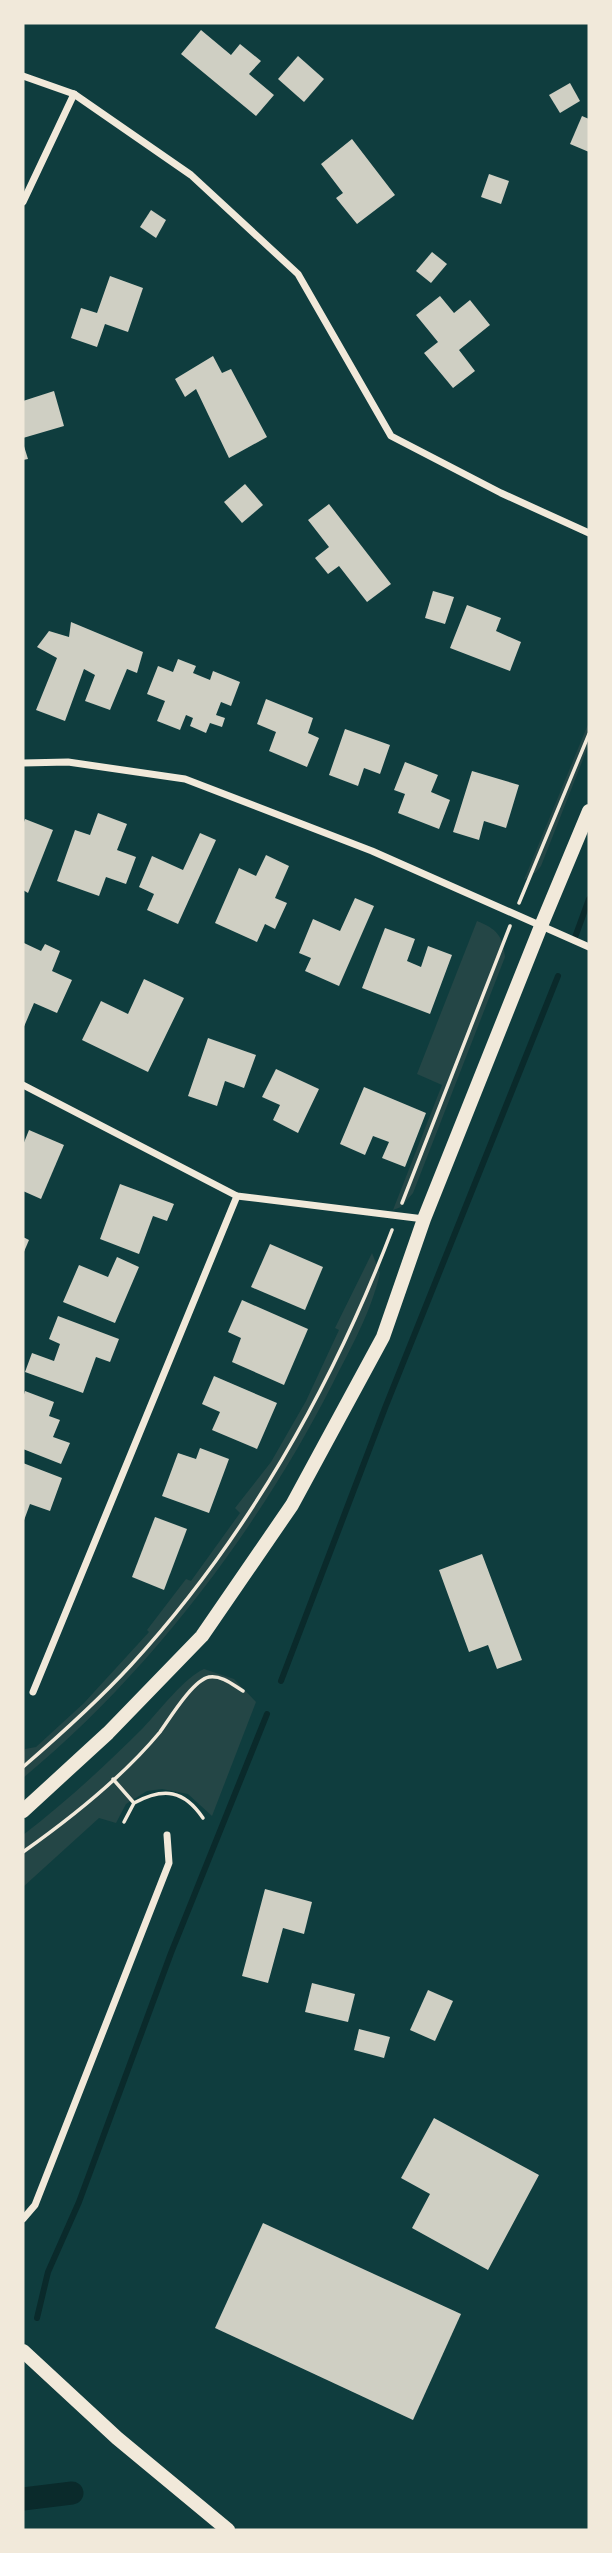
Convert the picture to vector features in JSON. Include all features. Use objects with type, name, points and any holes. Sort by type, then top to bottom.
[{"type":"main road","points":[[23,1811],[108,1732],[202,1636],[292,1505],[383,1336],[424,1219],[589,811]]},
{"type":"main road","points":[[23,2351],[117,2438],[228,2530]]},
{"type":"street","points":[[23,76],[74,94],[191,175],[298,274],[391,436],[501,493],[589,533]]},
{"type":"street","points":[[23,202],[74,94]]},
{"type":"street","points":[[23,763],[68,762],[185,779],[372,851],[589,947]]},
{"type":"street","points":[[23,1085],[237,1196],[424,1219]]},
{"type":"street","points":[[33,1692],[237,1196]]},
{"type":"street","points":[[23,2219],[36,2205],[170,1863],[167,1835]]},
{"type":"path","points":[[518,906],[589,734]]},
{"type":"path","points":[[402,1203],[513,918]]},
{"type":"path","points":[[23,1768],[78,1719],[131,1664],[170,1619],[252,1509],[317,1399],[378,1267],[392,1229]]},
{"type":"path","points":[[23,1852],[113,1779],[157,1734],[198,1682],[208,1677],[219,1677],[243,1691]]},
{"type":"path","points":[[113,1779],[134,1803]]},
{"type":"path","points":[[124,1822],[134,1803],[154,1794],[174,1794],[187,1798],[203,1818]]},
{"type":"shaded area","points":[[589,722],[589,744],[541,866],[524,880]]},
{"type":"shaded area","points":[[477,921],[498,934],[505,957],[413,1193],[401,1207],[393,1210],[442,1085],[417,1074]]},
{"type":"shaded area","points":[[372,1253],[380,1273],[366,1317],[303,1439],[235,1546],[157,1646],[114,1693],[23,1778],[25,1749],[36,1747],[84,1703],[149,1632],[147,1630],[186,1579],[191,1581],[240,1513],[235,1508],[271,1462],[306,1401],[339,1330],[335,1328]]},
{"type":"shaded area","points":[[204,1669],[234,1679],[256,1702],[212,1816],[188,1794],[162,1789],[147,1791],[126,1804],[116,1823],[99,1818],[23,1887],[23,1835],[100,1770],[181,1687]]},
{"type":"building","points":[[201,30],[231,55],[240,44],[261,61],[249,74],[274,95],[256,116],[181,54]]},
{"type":"building","points":[[298,56],[324,79],[304,102],[278,79]]},
{"type":"building","points":[[570,83],[580,101],[560,113],[549,95]]},
{"type":"building","points":[[582,116],[589,119],[589,152],[570,144]]},
{"type":"building","points":[[352,139],[395,195],[357,224],[336,198],[343,193],[321,164]]},
{"type":"building","points":[[489,174],[509,181],[501,204],[481,197]]},
{"type":"building","points":[[151,210],[166,220],[156,238],[140,227]]},
{"type":"building","points":[[432,252],[447,264],[431,283],[416,271]]},
{"type":"building","points":[[110,276],[143,288],[128,332],[105,324],[97,347],[71,338],[81,308],[97,313]]},
{"type":"building","points":[[440,296],[454,313],[470,300],[490,325],[459,350],[475,371],[453,388],[424,353],[438,342],[416,315]]},
{"type":"building","points":[[213,356],[222,373],[231,369],[267,437],[229,458],[196,389],[185,397],[175,379]]},
{"type":"building","points":[[54,391],[64,426],[23,438],[23,401]]},
{"type":"building","points":[[23,443],[28,459],[23,460]]},
{"type":"building","points":[[245,484],[263,505],[242,523],[224,502]]},
{"type":"building","points":[[329,504],[391,584],[367,602],[339,566],[328,574],[315,558],[329,547],[308,520]]},
{"type":"building","points":[[433,591],[454,597],[445,624],[425,618]]},
{"type":"building","points":[[467,605],[501,618],[496,631],[521,642],[510,671],[450,648]]},
{"type":"building","points":[[71,622],[143,652],[137,673],[127,669],[110,710],[85,701],[95,675],[84,669],[65,721],[36,710],[57,658],[37,647],[49,631],[69,637]]},
{"type":"building","points":[[178,659],[196,666],[193,673],[210,680],[213,671],[240,682],[231,706],[221,702],[216,715],[225,718],[222,727],[210,723],[206,733],[190,726],[193,718],[186,715],[180,730],[157,721],[165,701],[147,694],[158,666],[173,672]]},
{"type":"building","points":[[266,699],[313,718],[308,733],[319,738],[307,767],[269,751],[276,732],[257,724]]},
{"type":"building","points":[[345,729],[390,745],[380,774],[364,768],[358,786],[329,775]]},
{"type":"building","points":[[405,762],[438,775],[431,792],[450,800],[439,829],[398,813],[405,794],[394,790]]},
{"type":"building","points":[[472,771],[519,785],[506,828],[484,821],[479,840],[453,832]]},
{"type":"building","points":[[98,813],[127,824],[117,850],[136,857],[126,884],[106,877],[99,896],[57,881],[75,830],[90,835]]},
{"type":"building","points":[[25,819],[53,830],[28,893],[23,890]]},
{"type":"building","points":[[200,833],[216,840],[178,924],[147,910],[154,894],[139,887],[152,856],[183,870]]},
{"type":"building","points":[[266,855],[289,866],[275,898],[287,903],[275,929],[265,924],[257,942],[215,923],[239,868],[256,876]]},
{"type":"building","points":[[355,898],[374,906],[339,986],[305,971],[311,958],[299,953],[313,919],[340,931]]},
{"type":"building","points":[[385,928],[415,939],[407,961],[421,967],[428,946],[452,955],[430,1014],[362,988]]},
{"type":"building","points":[[24,943],[41,951],[45,944],[60,951],[52,971],[72,980],[57,1013],[34,1003],[23,1029]]},
{"type":"building","points":[[144,979],[184,998],[148,1072],[82,1040],[101,1001],[128,1014]]},
{"type":"building","points":[[208,1038],[256,1055],[244,1088],[225,1081],[217,1106],[188,1096]]},
{"type":"building","points":[[276,1069],[319,1089],[298,1133],[273,1120],[280,1105],[262,1097]]},
{"type":"building","points":[[364,1087],[426,1113],[405,1167],[382,1158],[389,1142],[373,1136],[365,1155],[340,1144]]},
{"type":"building","points":[[29,1130],[64,1145],[41,1199],[23,1191],[23,1145]]},
{"type":"building","points":[[120,1184],[174,1204],[167,1221],[153,1216],[139,1254],[100,1239]]},
{"type":"building","points":[[23,1237],[29,1240],[23,1254]]},
{"type":"building","points":[[270,1244],[323,1267],[305,1310],[251,1287]]},
{"type":"building","points":[[117,1257],[139,1267],[115,1323],[63,1302],[79,1265],[108,1277]]},
{"type":"building","points":[[242,1300],[308,1329],[284,1385],[232,1362],[241,1338],[228,1332]]},
{"type":"building","points":[[58,1316],[119,1339],[110,1362],[96,1357],[83,1393],[25,1372],[32,1353],[54,1361],[60,1344],[49,1339]]},
{"type":"building","points":[[214,1376],[277,1403],[257,1449],[212,1430],[220,1412],[202,1404]]},
{"type":"building","points":[[25,1391],[54,1402],[49,1416],[60,1420],[53,1437],[70,1443],[61,1464],[23,1449]]},
{"type":"building","points":[[200,1448],[229,1459],[209,1513],[162,1496],[178,1453],[196,1459]]},
{"type":"building","points":[[23,1463],[62,1478],[50,1511],[30,1504],[23,1523]]},
{"type":"building","points":[[155,1517],[187,1529],[164,1590],[132,1577]]},
{"type":"building","points":[[482,1554],[522,1660],[497,1669],[488,1645],[469,1652],[439,1570]]},
{"type":"building","points":[[265,1889],[312,1902],[304,1934],[283,1928],[268,1983],[242,1976]]},
{"type":"building","points":[[312,1983],[355,1994],[348,2022],[305,2012]]},
{"type":"building","points":[[428,1990],[453,2001],[435,2041],[410,2030]]},
{"type":"building","points":[[359,2029],[390,2037],[384,2058],[354,2050]]},
{"type":"building","points":[[434,2118],[539,2175],[488,2270],[412,2228],[430,2194],[401,2178]]},
{"type":"building","points":[[263,2223],[461,2314],[413,2420],[215,2328]]},
{"type":"waterway","points":[[574,940],[589,899]]},
{"type":"waterway","points":[[281,1681],[385,1408],[558,976]]},
{"type":"waterway","points":[[37,2318],[48,2272],[79,2202],[171,1953],[267,1714]]},
{"type":"waterway","points":[[23,2499],[72,2493]]}]
